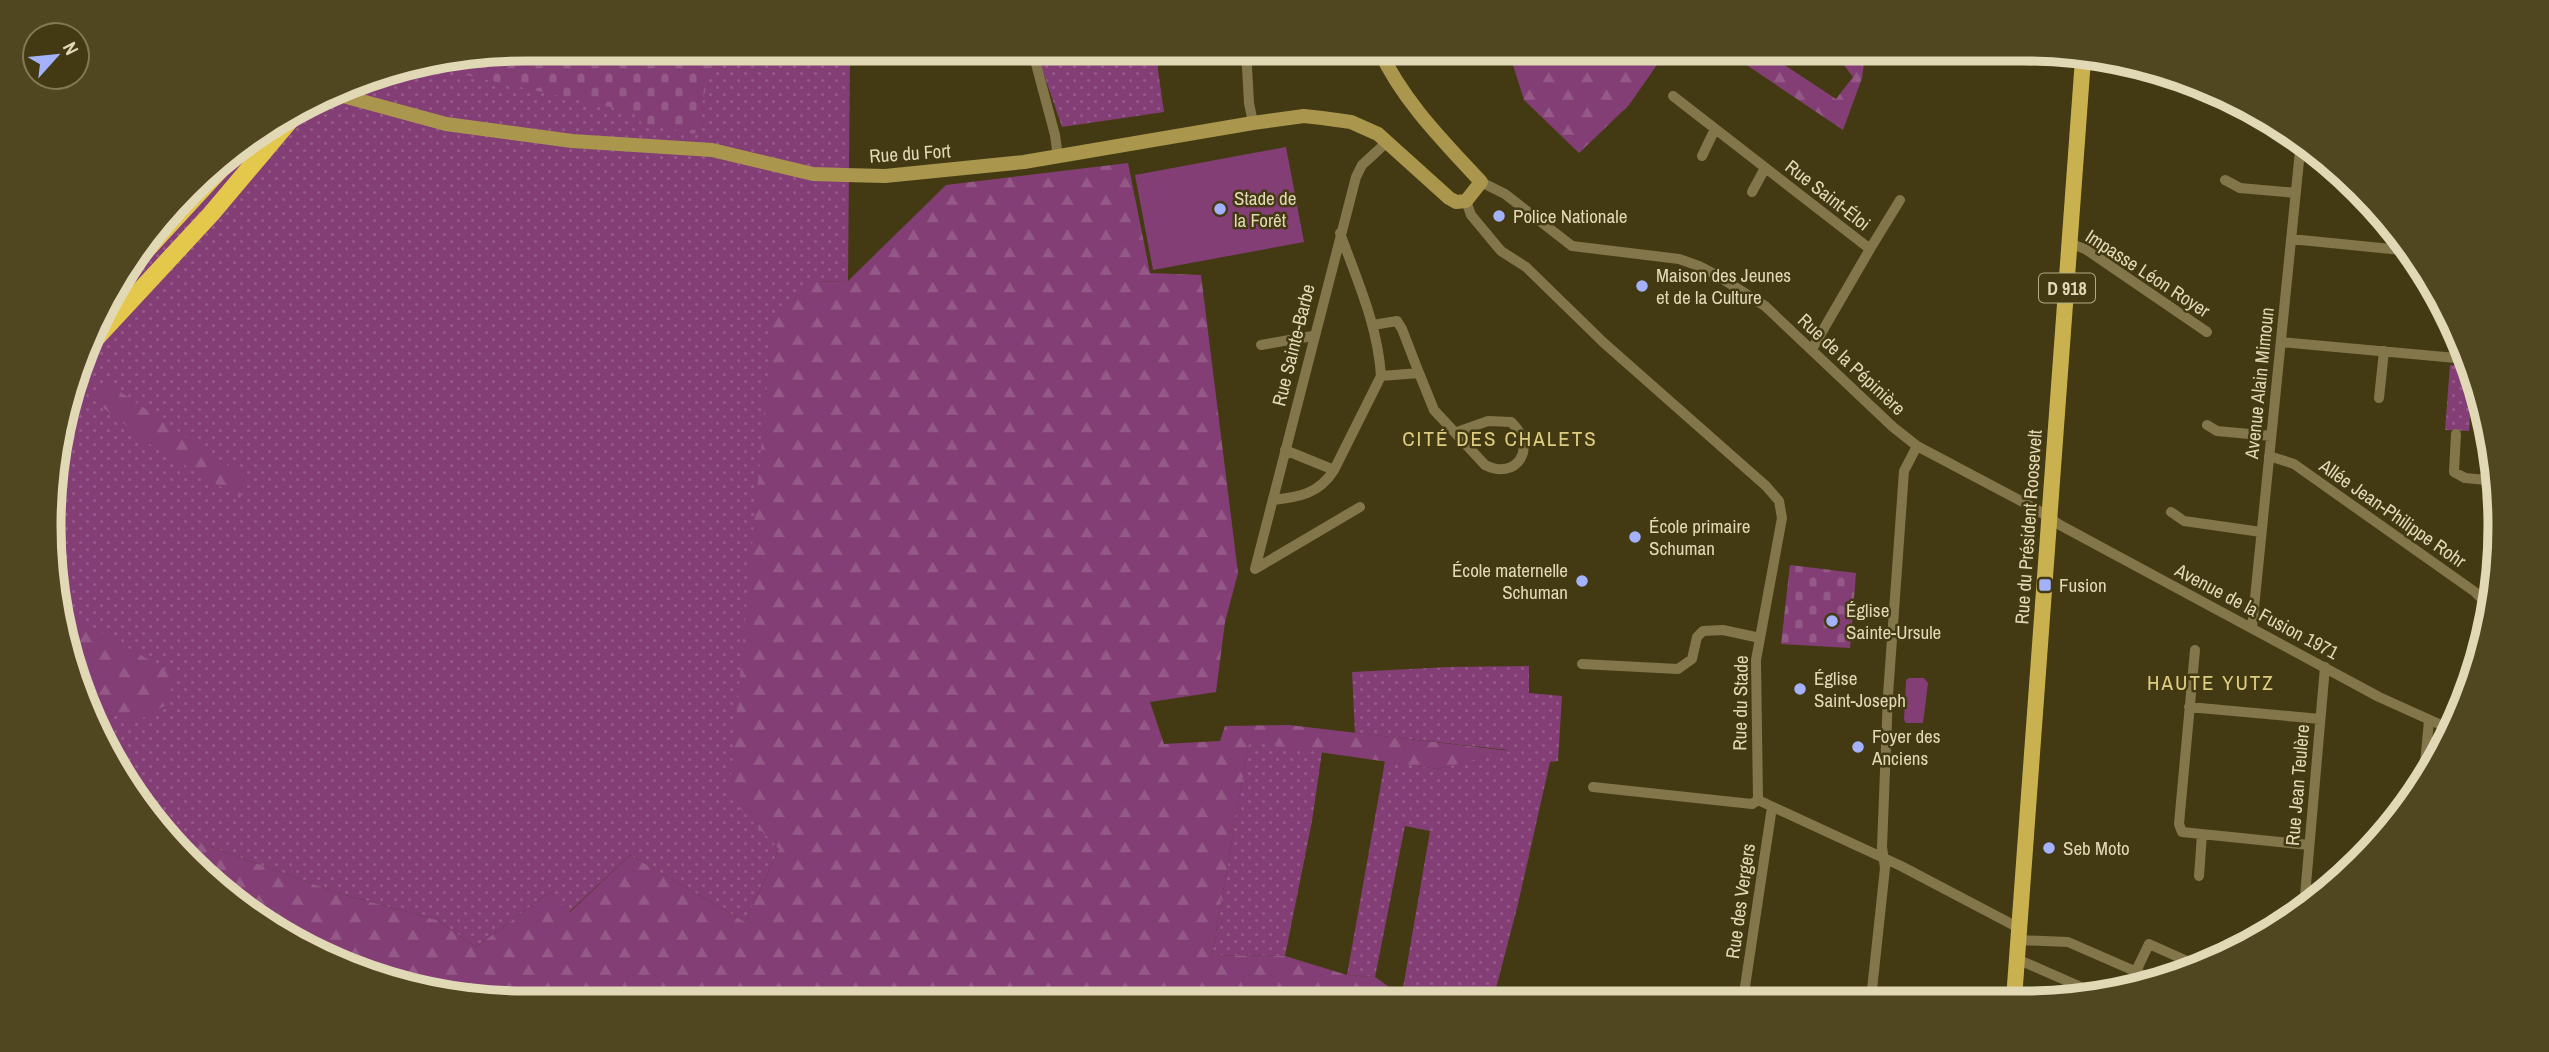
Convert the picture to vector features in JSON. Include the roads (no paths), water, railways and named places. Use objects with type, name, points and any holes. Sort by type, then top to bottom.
[{"type":"highway","points":[[106,328],[211,214],[279,133]]},
{"type":"main road","name":"Rue du Président Roosevelt","points":[[2015,991],[2083,65]]},
{"type":"street","points":[[1035,61],[1055,135],[1058,157]]},
{"type":"street","points":[[1247,61],[1253,123]]},
{"type":"street","points":[[1385,61],[1414,106],[1480,182],[1466,201]]},
{"type":"street","name":"Rue Saint-Éloi","points":[[1673,96],[1870,249]]},
{"type":"street","name":"Rue du Fort","points":[[347,97],[446,124],[572,141],[712,150],[813,174],[885,176],[1058,157],[1253,123],[1304,117],[1336,120],[1365,127],[1387,142],[1449,198],[1456,202],[1466,201]]},
{"type":"street","points":[[1702,156],[1715,129]]},
{"type":"street","name":"Rue Sainte-Barbe","points":[[1360,507],[1255,569],[1313,335],[1356,177],[1362,165],[1387,142]]},
{"type":"street","name":"Avenue Alain Mimoun","points":[[2252,628],[2300,153]]},
{"type":"street","name":"Rue Saint-Éloi","points":[[1752,192],[1765,168]]},
{"type":"street","points":[[2225,180],[2240,187],[2296,194]]},
{"type":"street","name":"Rue de la Pépinière","points":[[1480,182],[1505,194],[1572,246],[1661,256],[1699,266],[1741,289],[1765,306],[1893,427],[1917,446],[2050,517]]},
{"type":"street","name":"Rue Saint-Éloi","points":[[1812,349],[1900,200]]},
{"type":"street","name":"Rue du Stade","points":[[1466,201],[1471,215],[1501,251],[1526,267],[1604,343],[1766,486],[1779,501],[1782,518],[1756,660],[1758,800]]},
{"type":"street","points":[[1273,500],[1299,497],[1315,491],[1328,480],[1381,376],[1373,325],[1340,233]]},
{"type":"street","points":[[2291,239],[2396,250]]},
{"type":"street","name":"Impasse Léon Royer","points":[[2070,243],[2087,250],[2207,332]]},
{"type":"street","points":[[1373,325],[1397,321],[1434,410],[1485,465],[1503,469],[1516,464],[1524,454],[1525,442],[1520,430],[1511,422],[1488,421],[1457,432]]},
{"type":"street","points":[[1261,345],[1313,335]]},
{"type":"street","points":[[2281,342],[2456,358]]},
{"type":"street","points":[[2379,398],[2384,351]]},
{"type":"street","points":[[1381,376],[1419,373]]},
{"type":"street","points":[[2207,425],[2217,431],[2271,436]]},
{"type":"street","points":[[2456,433],[2454,472],[2465,478],[2485,480]]},
{"type":"street","points":[[1872,991],[1884,858],[1882,847],[1888,695],[1903,471],[1917,446]]},
{"type":"street","points":[[1285,450],[1334,470]]},
{"type":"street","name":"Allée Jean-Philippe Rohr","points":[[2269,456],[2294,464],[2482,599]]},
{"type":"street","points":[[2171,512],[2184,521],[2261,532]]},
{"type":"street","name":"Avenue de la Fusion 1971","points":[[2050,517],[2060,525],[2379,697],[2442,726]]},
{"type":"street","points":[[1582,664],[1678,669],[1692,659],[1697,636],[1703,631],[1723,630],[1760,638]]},
{"type":"street","points":[[2194,650],[2179,824],[2182,832],[2309,845]]},
{"type":"street","name":"Rue Jean Teulère","points":[[2305,896],[2325,667]]},
{"type":"street","points":[[2189,707],[2320,719]]},
{"type":"street","points":[[2425,758],[2428,721]]},
{"type":"street","points":[[1593,788],[1752,804],[1758,800],[1884,858],[2019,934],[2068,942],[2144,975]]},
{"type":"street","name":"Rue des Vergers","points":[[1744,991],[1772,807]]},
{"type":"street","points":[[2199,876],[2202,834]]},
{"type":"street","points":[[2136,971],[2149,944],[2186,961]]},
{"type":"street","points":[[2017,958],[2082,987]]},
{"type":"place","name":"Stade de la Forêt","points":[[1220,209]]},
{"type":"place","name":"Police Nationale","points":[[1499,216]]},
{"type":"place","name":"Maison des Jeunes et de la Culture","points":[[1642,286]]},
{"type":"place","name":"École primaire Schuman","points":[[1635,537]]},
{"type":"place","name":"École maternelle Schuman","points":[[1582,581]]},
{"type":"place","name":"Fusion","points":[[2045,585]]},
{"type":"place","name":"Église Sainte-Ursule","points":[[1832,621]]},
{"type":"place","name":"Église Saint-Joseph","points":[[1800,689]]},
{"type":"place","name":"Foyer des Anciens","points":[[1858,747]]},
{"type":"place","name":"Seb Moto","points":[[2049,848]]},
{"type":"district","name":"CITÉ DES CHALETS","points":[[1500,438]]},
{"type":"district","name":"HAUTE YUTZ","points":[[2211,682]]}]
